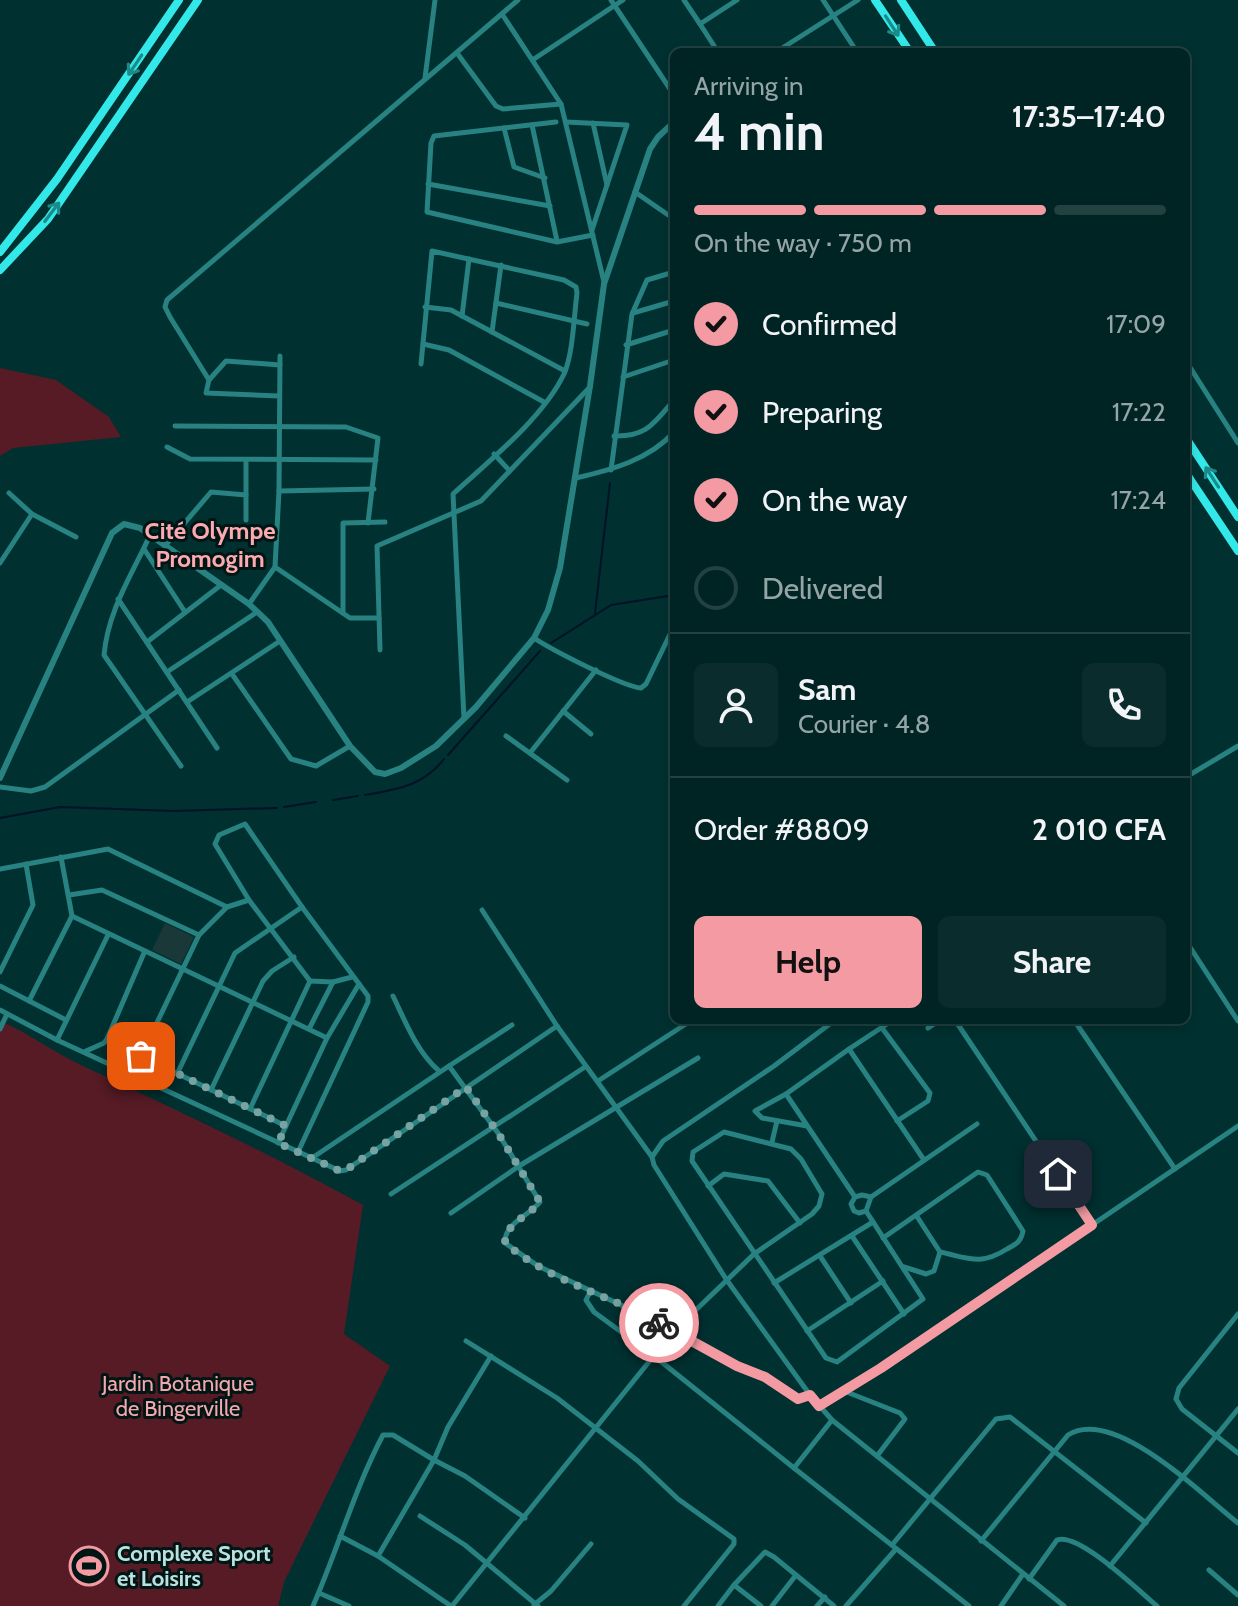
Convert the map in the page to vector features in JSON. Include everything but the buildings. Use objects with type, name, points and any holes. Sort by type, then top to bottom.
[{"type":"highway","points":[[0,252],[43,199],[179,0]]},
{"type":"highway","points":[[0,270],[48,219],[198,0]]},
{"type":"highway","points":[[875,0],[907,48]]},
{"type":"highway","points":[[901,0],[932,48]]},
{"type":"highway","points":[[1190,444],[1238,517]]},
{"type":"highway","points":[[1190,479],[1238,551]]},
{"type":"street","points":[[425,79],[435,0]]},
{"type":"street","points":[[209,380],[170,317],[165,307],[167,300],[518,0]]},
{"type":"street","points":[[534,59],[612,3],[623,0]]},
{"type":"street","points":[[684,0],[715,48]]},
{"type":"street","points":[[700,24],[737,0]]},
{"type":"street","points":[[823,0],[854,48]]},
{"type":"street","points":[[782,48],[858,0]]},
{"type":"street","points":[[612,3],[670,89]]},
{"type":"street","points":[[502,14],[561,104],[604,284]]},
{"type":"street","points":[[457,53],[496,106],[503,109],[561,104]]},
{"type":"street","points":[[556,122],[434,136],[427,212],[557,242],[592,232]]},
{"type":"street","points":[[566,122],[627,125],[592,232]]},
{"type":"street","points":[[593,123],[607,186]]},
{"type":"street","points":[[532,125],[557,242]]},
{"type":"street","points":[[0,778],[112,533],[119,526],[132,524],[249,604],[268,622],[350,746],[375,772],[385,774],[401,768],[436,746],[464,719],[534,638],[548,610],[560,568],[576,478],[604,284],[650,149],[670,126]]},
{"type":"street","points":[[504,128],[514,167],[545,178]]},
{"type":"street","points":[[428,184],[550,206]]},
{"type":"street","points":[[634,191],[670,216]]},
{"type":"street","points":[[421,364],[432,251],[564,280],[576,287],[565,371],[529,421],[453,494],[464,719]]},
{"type":"street","points":[[462,316],[469,259]]},
{"type":"street","points":[[492,332],[501,265]]},
{"type":"street","points":[[611,470],[632,314],[647,280],[670,273]]},
{"type":"street","points":[[632,314],[670,302]]},
{"type":"street","points":[[496,303],[587,324]]},
{"type":"street","points":[[425,307],[451,310],[565,371]]},
{"type":"street","points":[[626,345],[670,331]]},
{"type":"street","points":[[423,344],[449,350],[544,402]]},
{"type":"street","points":[[249,604],[275,567],[280,459],[280,356]]},
{"type":"street","points":[[279,396],[206,393],[209,380],[226,361],[280,365]]},
{"type":"street","points":[[623,377],[670,361]]},
{"type":"street","points":[[1190,367],[1238,443]]},
{"type":"street","points":[[380,650],[377,546],[481,501],[590,386]]},
{"type":"street","points":[[614,436],[638,435],[649,428],[670,404]]},
{"type":"street","points":[[175,426],[346,427],[378,438],[368,523]]},
{"type":"street","points":[[576,478],[611,470],[644,456],[670,435]]},
{"type":"street","points":[[167,447],[190,459],[376,460]]},
{"type":"street","points":[[494,454],[509,470]]},
{"type":"street","points":[[246,460],[246,520]]},
{"type":"street","points":[[279,491],[374,489]]},
{"type":"street","points":[[165,546],[211,492],[246,495]]},
{"type":"street","points":[[9,493],[32,514],[76,537]]},
{"type":"street","points":[[0,563],[32,514]]},
{"type":"street","points":[[343,613],[343,523],[385,522]]},
{"type":"street","points":[[150,535],[109,621],[104,655],[181,766]]},
{"type":"street","points":[[144,549],[185,612]]},
{"type":"street","points":[[275,567],[350,618],[379,618]]},
{"type":"street","points":[[147,642],[221,585]]},
{"type":"street","points":[[118,599],[217,748]]},
{"type":"street","points":[[167,672],[257,612]]},
{"type":"street","points":[[534,638],[552,650],[641,688],[646,684],[670,634]]},
{"type":"street","points":[[187,702],[280,641]]},
{"type":"street","points":[[530,753],[596,670]]},
{"type":"street","points":[[232,674],[291,759],[316,766],[350,746]]},
{"type":"street","points":[[0,787],[31,791],[45,787],[179,690]]},
{"type":"street","points":[[563,711],[591,734]]},
{"type":"street","points":[[506,736],[567,780]]},
{"type":"street","points":[[1190,775],[1238,746]]},
{"type":"street","points":[[298,1152],[368,1002],[366,990],[352,977],[245,824],[219,835],[215,844],[249,900],[310,981]]},
{"type":"street","points":[[0,869],[108,849],[227,907]]},
{"type":"street","points":[[29,1001],[72,916],[61,857]]},
{"type":"street","points":[[0,972],[33,905],[26,864]]},
{"type":"street","points":[[69,895],[102,890],[199,935]]},
{"type":"street","points":[[128,1072],[141,1056],[199,935],[227,907],[249,900]]},
{"type":"street","points":[[177,1074],[235,953],[302,907]]},
{"type":"street","points":[[482,910],[585,1067],[652,1157],[654,1165],[726,1279],[819,1406],[929,1500],[1064,1606]]},
{"type":"street","points":[[72,916],[327,1038]]},
{"type":"street","points":[[57,1040],[108,935]]},
{"type":"street","points":[[1190,947],[1238,1021]]},
{"type":"street","points":[[85,1052],[107,1039],[144,953]]},
{"type":"street","points":[[211,1090],[267,976],[294,957]]},
{"type":"street","points":[[310,981],[333,982],[352,977]]},
{"type":"street","points":[[250,1109],[310,981]]},
{"type":"street","points":[[309,1029],[333,982]]},
{"type":"street","points":[[278,1143],[327,1038],[359,984]]},
{"type":"street","points":[[0,986],[66,1020]]},
{"type":"street","points":[[393,996],[412,1036],[439,1071]]},
{"type":"street","points":[[0,1010],[57,1040],[340,1171],[346,1170],[557,1026]]},
{"type":"street","points":[[0,1029],[7,1014]]},
{"type":"street","points":[[598,1081],[686,1024]]},
{"type":"street","points":[[652,1157],[663,1141],[830,1024]]},
{"type":"street","points":[[807,1126],[762,1118],[755,1111],[786,1094],[888,1024]]},
{"type":"street","points":[[928,1028],[934,1024]]},
{"type":"street","points":[[958,1024],[1092,1225]]},
{"type":"street","points":[[1077,1024],[1175,1169]]},
{"type":"street","points":[[312,1158],[512,1025]]},
{"type":"street","points":[[882,1028],[930,1093],[928,1101],[897,1121]]},
{"type":"street","points":[[849,1049],[924,1160]]},
{"type":"street","points":[[141,1056],[286,1126]]},
{"type":"street","points":[[451,1213],[519,1166],[698,1058]]},
{"type":"street","points":[[449,1066],[494,1128],[540,1202],[509,1228],[505,1243],[538,1266],[655,1321],[746,1371],[765,1377],[798,1399],[810,1395]]},
{"type":"street","points":[[391,1194],[585,1067]]},
{"type":"street","points":[[786,1094],[855,1197]]},
{"type":"street","points":[[772,1142],[777,1121]]},
{"type":"street","points":[[866,1211],[871,1197],[977,1124]]},
{"type":"street","points":[[819,1406],[1238,1126]]},
{"type":"street","points":[[340,1536],[378,1556],[452,1606],[673,1332],[754,1254],[816,1210],[822,1194],[797,1153],[772,1142],[720,1133],[691,1156],[692,1161],[754,1254],[826,1358],[837,1362],[921,1301],[923,1296],[866,1211]]},
{"type":"street","points":[[883,1238],[916,1215],[978,1172],[982,1171],[1023,1231],[1020,1242],[992,1259],[981,1260],[940,1252],[916,1215]]},
{"type":"street","points":[[708,1186],[724,1174],[768,1181],[800,1223]]},
{"type":"street","points":[[866,1211],[859,1213],[852,1209],[851,1204],[855,1197],[871,1197]]},
{"type":"street","points":[[774,1283],[873,1222]]},
{"type":"street","points":[[852,1236],[904,1314]]},
{"type":"street","points":[[903,1267],[926,1274],[934,1271],[940,1252]]},
{"type":"street","points":[[820,1256],[851,1303]]},
{"type":"street","points":[[807,1331],[883,1281]]},
{"type":"street","points":[[590,1292],[586,1300],[594,1312],[654,1356],[966,1605]]},
{"type":"street","points":[[1238,1314],[1179,1388],[1176,1399],[1182,1409],[1238,1453]]},
{"type":"street","points":[[466,1341],[557,1398],[638,1461],[678,1499],[734,1539],[734,1544],[684,1606]]},
{"type":"street","points":[[378,1556],[434,1460],[448,1427],[491,1356]]},
{"type":"street","points":[[843,1391],[900,1413],[905,1419],[877,1456]]},
{"type":"street","points":[[1110,1566],[1238,1409]]},
{"type":"street","points":[[846,1606],[996,1419],[1010,1417],[1146,1523]]},
{"type":"street","points":[[794,1468],[832,1420]]},
{"type":"street","points":[[981,1541],[1068,1435],[1076,1430],[1099,1430],[1141,1445],[1238,1523]]},
{"type":"street","points":[[313,1606],[367,1466],[383,1435],[393,1435],[465,1476],[525,1518]]},
{"type":"street","points":[[420,1516],[454,1537],[535,1605],[591,1544]]},
{"type":"street","points":[[1029,1579],[1057,1540],[1063,1538],[1075,1541],[1110,1566],[1156,1606]]},
{"type":"street","points":[[718,1606],[765,1552],[834,1606]]},
{"type":"street","points":[[1209,1570],[1238,1595]]},
{"type":"street","points":[[1001,1606],[1023,1574]]},
{"type":"street","points":[[772,1606],[796,1575]]},
{"type":"street","points":[[734,1585],[761,1606]]},
{"type":"street","points":[[319,1593],[349,1606]]},
{"type":"street","points":[[817,1606],[825,1597]]},
{"type":"shaded area","points":[[165,923],[194,937],[181,964],[152,950]]},
{"type":"green space","points":[[0,368],[56,380],[109,417],[121,437],[13,448],[0,456]]},
{"type":"green space","name":"Jardin Botanique de Bingerville","points":[[0,1021],[71,1060],[258,1150],[363,1205],[344,1334],[390,1366],[284,1582],[278,1606],[0,1606]]},
{"type":"waterway","points":[[595,613],[610,483]]},
{"type":"waterway","points":[[551,643],[611,605],[670,596]]},
{"type":"waterway","points":[[448,755],[540,651]]},
{"type":"waterway","points":[[365,795],[418,781],[444,759]]},
{"type":"waterway","points":[[333,800],[358,796]]},
{"type":"waterway","points":[[284,807],[316,802]]},
{"type":"waterway","points":[[0,818],[60,807],[174,811],[277,808]]},
{"type":"way so far","points":[[141,1056],[286,1126],[278,1143],[340,1171],[346,1170],[466,1087],[540,1202],[509,1228],[505,1243],[538,1266],[574,1285],[659,1323]]},
{"type":"place","name":"Complexe Sport et Loisirs","points":[[89,1566]]},
{"type":"district","name":"Cité Olympe Promogim","points":[[210,545]]},
{"type":"route","points":[[659,1323],[746,1371],[758,1373],[798,1399],[810,1395],[819,1406],[881,1368],[1092,1225],[1058,1174]]}]
